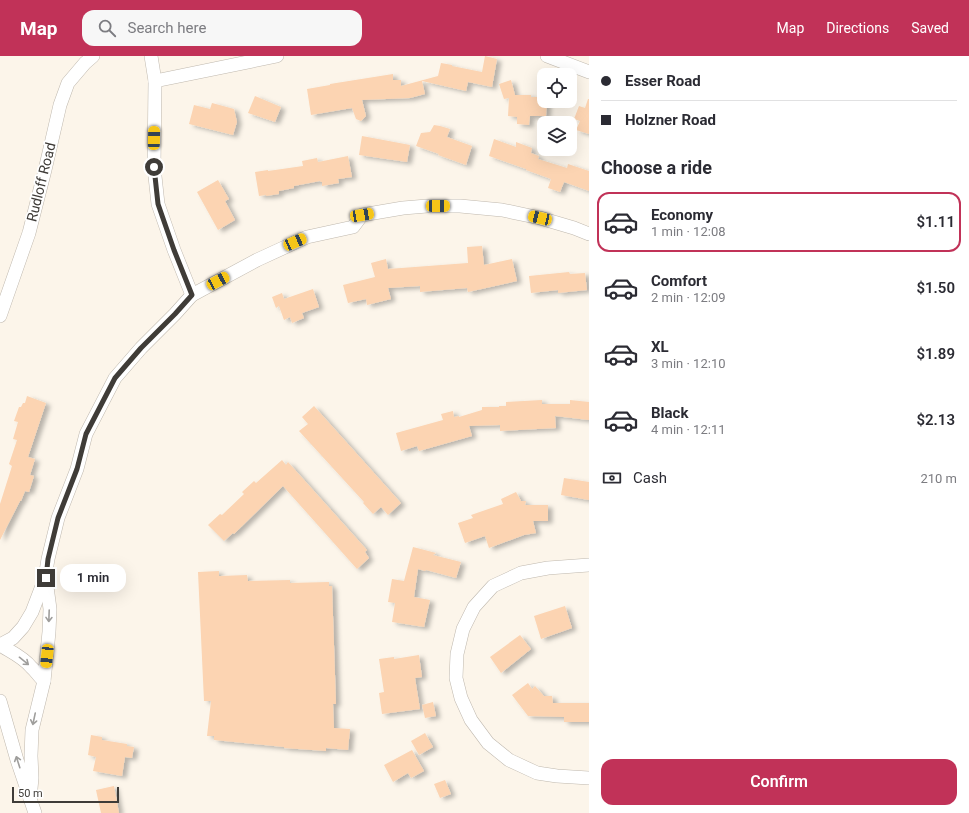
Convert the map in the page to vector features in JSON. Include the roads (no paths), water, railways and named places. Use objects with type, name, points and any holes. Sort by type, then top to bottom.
[{"type":"street","name":"Rudloff Road","points":[[0,316],[29,233],[60,105],[68,83],[93,56]]},
{"type":"street","points":[[151,56],[155,81],[154,167],[158,204],[192,295]]},
{"type":"street","points":[[155,81],[277,56]]},
{"type":"street","points":[[547,56],[589,72]]},
{"type":"street","points":[[30,800],[32,778],[32,730],[44,681],[48,638],[50,609],[46,578],[48,559],[58,518],[77,469],[86,434],[115,378],[141,348],[192,295],[257,260],[307,237],[353,227],[362,215],[403,208],[460,206],[502,210],[540,218],[589,234]]},
{"type":"street","points":[[589,565],[548,568],[521,573],[493,586],[474,607],[463,629],[457,654],[456,678],[461,698],[471,720],[488,743],[509,760],[537,773],[589,778]]},
{"type":"street","points":[[0,645],[13,638],[23,627],[32,612],[46,578]]},
{"type":"street","points":[[0,645],[25,661],[44,681]]},
{"type":"street","points":[[0,702],[3,716],[34,813]]}]
